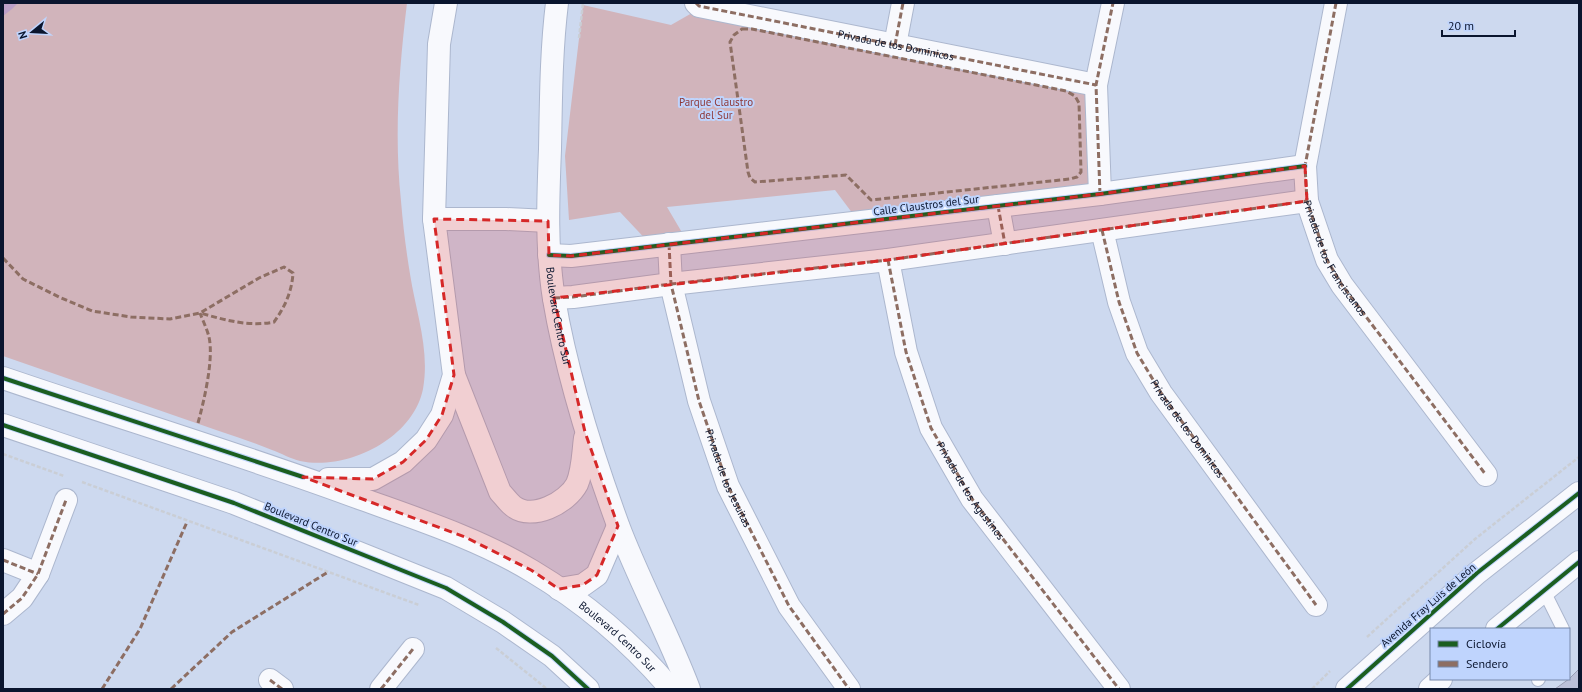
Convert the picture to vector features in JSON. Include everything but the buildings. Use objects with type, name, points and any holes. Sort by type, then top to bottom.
[{"type":"street","name":"Boulevard Centro Sur","points":[[303,477],[357,480],[373,479],[403,462],[426,440],[442,414],[454,375],[434,219],[439,44],[446,3]]},
{"type":"street","name":"Boulevard Centro Sur","points":[[557,3],[552,43],[548,221],[554,298],[568,365],[585,432],[618,526],[597,575],[583,585],[559,589]]},
{"type":"street","name":"Privada de los Dominicos","points":[[696,3],[699,6],[1096,85]]},
{"type":"street","points":[[895,45],[903,3]]},
{"type":"street","points":[[1100,194],[1096,85],[1113,3]]},
{"type":"street","name":"Privada de los Franciscanos","points":[[1336,3],[1305,166],[1308,201],[1327,260],[1342,285],[1486,475]]},
{"type":"street","name":"Calle Claustros del Sur","points":[[550,256],[571,256],[1100,194],[1305,166]]},
{"type":"street","points":[[554,298],[574,297],[671,284],[888,260],[1308,201]]},
{"type":"street","points":[[998,206],[1005,244]]},
{"type":"street","points":[[434,219],[548,221]]},
{"type":"street","name":"Privada de los Dominicos","points":[[1102,230],[1119,302],[1137,353],[1161,393],[1316,605]]},
{"type":"street","name":"Privada de los Jesuitas","points":[[669,244],[671,284],[699,401],[728,486],[789,606],[849,689]]},
{"type":"street","name":"Privada de los Agustinos","points":[[888,260],[906,352],[930,428],[972,499],[1119,689]]},
{"type":"street","points":[[454,375],[500,492],[513,506],[527,511],[544,510],[556,505],[570,493],[577,484],[582,468],[585,432]]},
{"type":"street","name":"Boulevard Centro Sur","points":[[3,378],[303,477],[465,537],[531,570],[559,589],[610,628],[646,659],[671,689]]},
{"type":"street","name":"Boulevard Centro Sur","points":[[3,425],[234,503],[446,588],[503,622],[552,656],[588,689]]},
{"type":"street","name":"Avenida Fray Luis de León","points":[[1347,689],[1477,573],[1579,493]]},
{"type":"street","points":[[3,614],[22,598],[38,574],[66,500]]},
{"type":"street","points":[[618,526],[648,599],[676,656],[689,689]]},
{"type":"street","points":[[3,560],[38,574]]},
{"type":"street","points":[[1498,628],[1579,562]]},
{"type":"street","points":[[381,689],[413,648]]},
{"type":"street","points":[[1430,689],[1440,680]]},
{"type":"lane","points":[[1544,591],[1562,628]]},
{"type":"path","points":[[579,43],[584,3]]},
{"type":"path","points":[[3,454],[68,478]]},
{"type":"path","points":[[76,480],[424,606]]},
{"type":"path","points":[[491,644],[547,689]]},
{"type":"highlighted area","points":[[1305,166],[1307,201],[888,260],[554,298],[585,432],[618,526],[597,575],[583,585],[559,589],[531,570],[465,537],[303,477],[373,479],[403,462],[426,440],[442,415],[454,375],[434,219],[548,221],[549,255],[571,256],[1100,194]]},
{"type":"green space","points":[[3,3],[407,3],[398,102],[399,176],[407,256],[424,345],[425,374],[423,389],[417,407],[406,423],[392,436],[375,448],[357,456],[338,461],[318,463],[300,461],[246,440],[3,356]]},
{"type":"green space","name":"Parque Claustro del Sur","points":[[583,5],[671,25],[699,9],[1096,85],[1100,194],[859,222],[835,190],[667,207],[687,241],[652,246],[620,212],[569,220],[565,156]]},
{"type":"shaded area","points":[[3,3],[18,3],[3,16]]},
{"type":"marked path","points":[[696,3],[699,6],[1096,85]]},
{"type":"marked path","points":[[895,45],[903,3]]},
{"type":"marked path","points":[[1100,194],[1096,85],[1113,3]]},
{"type":"marked path","points":[[1336,3],[1305,166],[1307,201],[1327,260],[1342,285],[1486,475]]},
{"type":"marked path","points":[[742,29],[752,29],[1066,91],[1075,96],[1079,103],[1081,172],[1077,177],[1070,179],[871,200],[846,175],[755,182],[750,178],[748,172],[730,42],[734,35],[742,29]]},
{"type":"marked path","points":[[554,298],[888,260],[1307,201]]},
{"type":"marked path","points":[[998,206],[1005,244]]},
{"type":"marked path","points":[[1102,230],[1119,302],[1137,353],[1161,393],[1316,605]]},
{"type":"marked path","points":[[669,244],[671,284],[699,401],[728,486],[789,606],[849,689]]},
{"type":"marked path","points":[[3,258],[23,279],[59,297],[92,311],[131,317],[170,319],[200,313],[259,278],[284,267],[293,273],[287,299],[274,322],[255,324],[246,323],[200,313]]},
{"type":"marked path","points":[[888,260],[906,352],[931,428],[972,499],[1119,689]]},
{"type":"marked path","points":[[198,423],[205,392],[210,357],[209,337],[200,313]]},
{"type":"marked path","points":[[3,614],[22,598],[38,574],[66,500]]},
{"type":"marked path","points":[[102,689],[140,629],[187,522]]},
{"type":"marked path","points":[[3,560],[38,574]]},
{"type":"marked path","points":[[171,689],[232,632],[328,572]]},
{"type":"marked path","points":[[381,689],[413,649]]},
{"type":"marked path","points":[[270,680],[282,689]]},
{"type":"cycle path","points":[[549,255],[571,256],[1100,194],[1305,166]]},
{"type":"cycle path","points":[[3,378],[303,477]]},
{"type":"cycle path","points":[[3,425],[234,503],[446,588],[503,622],[552,656],[588,689]]},
{"type":"cycle path","points":[[1347,689],[1477,573],[1579,493]]},
{"type":"cycle path","points":[[1498,628],[1579,562]]}]
